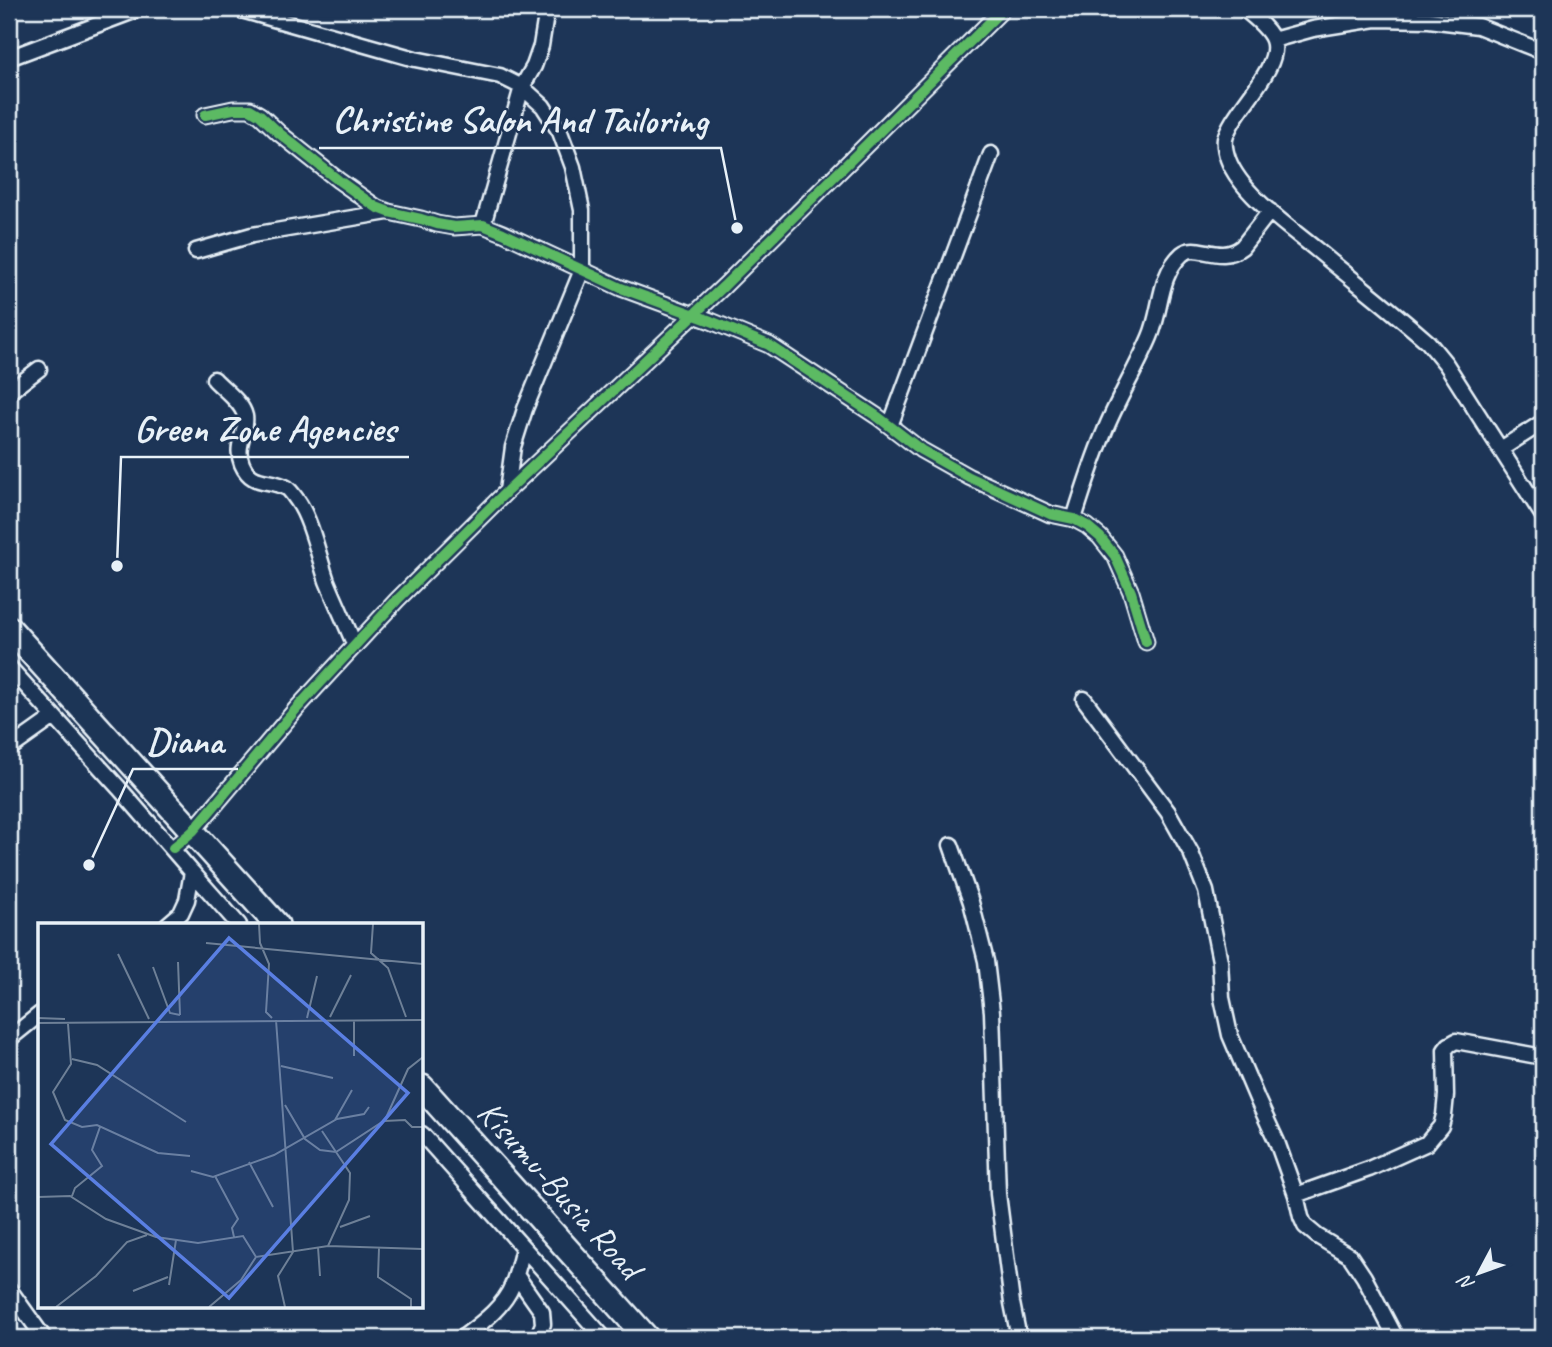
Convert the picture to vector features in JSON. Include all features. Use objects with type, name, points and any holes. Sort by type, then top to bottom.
[{"type":"highway","points":[[9,628],[275,923]]},
{"type":"highway","name":"Kisumu-Busia Road","points":[[424,1089],[647,1338]]},
{"type":"street","points":[[9,58],[139,9]]},
{"type":"street","points":[[238,9],[415,59],[500,76],[522,87],[542,106],[560,132],[573,167],[582,210],[582,270],[525,409],[513,447],[507,491]]},
{"type":"street","points":[[483,225],[522,87],[541,46],[547,9]]},
{"type":"street","points":[[173,848],[193,831],[297,708],[397,600],[507,491],[694,315],[1003,9]]},
{"type":"street","points":[[1244,9],[1262,25],[1273,40],[1274,56],[1224,141],[1234,173],[1270,211],[1428,342],[1446,364],[1543,516]]},
{"type":"street","points":[[1273,40],[1313,29],[1376,19],[1429,20],[1478,26],[1543,52]]},
{"type":"street","points":[[205,115],[233,109],[250,109],[376,207],[454,227],[483,225],[621,288],[769,345],[890,426],[921,450],[969,477],[1050,514],[1074,519],[1087,526],[1115,556],[1131,592],[1146,642]]},
{"type":"street","points":[[890,426],[991,154]]},
{"type":"street","points":[[1074,519],[1104,431],[1150,339],[1165,279],[1177,259],[1187,250],[1222,254],[1237,251],[1270,211]]},
{"type":"street","points":[[196,251],[252,235],[389,212]]},
{"type":"street","points":[[9,392],[39,369]]},
{"type":"street","points":[[214,379],[241,408],[245,417],[245,427],[240,440],[241,463],[251,477],[263,483],[289,489],[302,508],[327,581],[355,646]]},
{"type":"street","points":[[1501,449],[1543,422]]},
{"type":"street","points":[[9,667],[237,923]]},
{"type":"street","points":[[1084,699],[1168,812],[1191,853],[1206,891],[1220,961],[1222,998],[1230,1035],[1277,1142],[1301,1217],[1317,1236],[1350,1256],[1396,1338]]},
{"type":"street","points":[[9,749],[54,717]]},
{"type":"street","points":[[951,845],[971,902],[986,961],[992,1012],[998,1194],[1019,1338]]},
{"type":"street","points":[[169,923],[181,913],[187,900],[192,872]]},
{"type":"street","points":[[9,1039],[38,1016]]},
{"type":"street","points":[[1296,1195],[1427,1143],[1441,1126],[1444,1115],[1445,1050],[1456,1041],[1543,1057]]},
{"type":"street","points":[[424,1135],[604,1338]]},
{"type":"street","points":[[462,1338],[486,1319],[512,1287],[523,1248]]},
{"type":"street","points":[[516,1275],[542,1312],[543,1324],[537,1338]]},
{"type":"street","points":[[9,1289],[44,1338]]},
{"type":"cycle path","points":[[173,848],[193,831],[297,708],[397,600],[507,491],[724,286],[1003,9]]},
{"type":"cycle path","points":[[205,115],[233,109],[250,109],[376,207],[454,227],[483,225],[621,288],[769,345],[878,417],[921,450],[969,477],[1050,514],[1074,519],[1087,526],[1115,556],[1131,592],[1146,642]]},
{"type":"place","name":"Christine Salon And Tailoring","points":[[737,228]]},
{"type":"place","name":"Green Zone Agencies","points":[[117,566]]},
{"type":"place","name":"Diana","points":[[89,865]]}]
